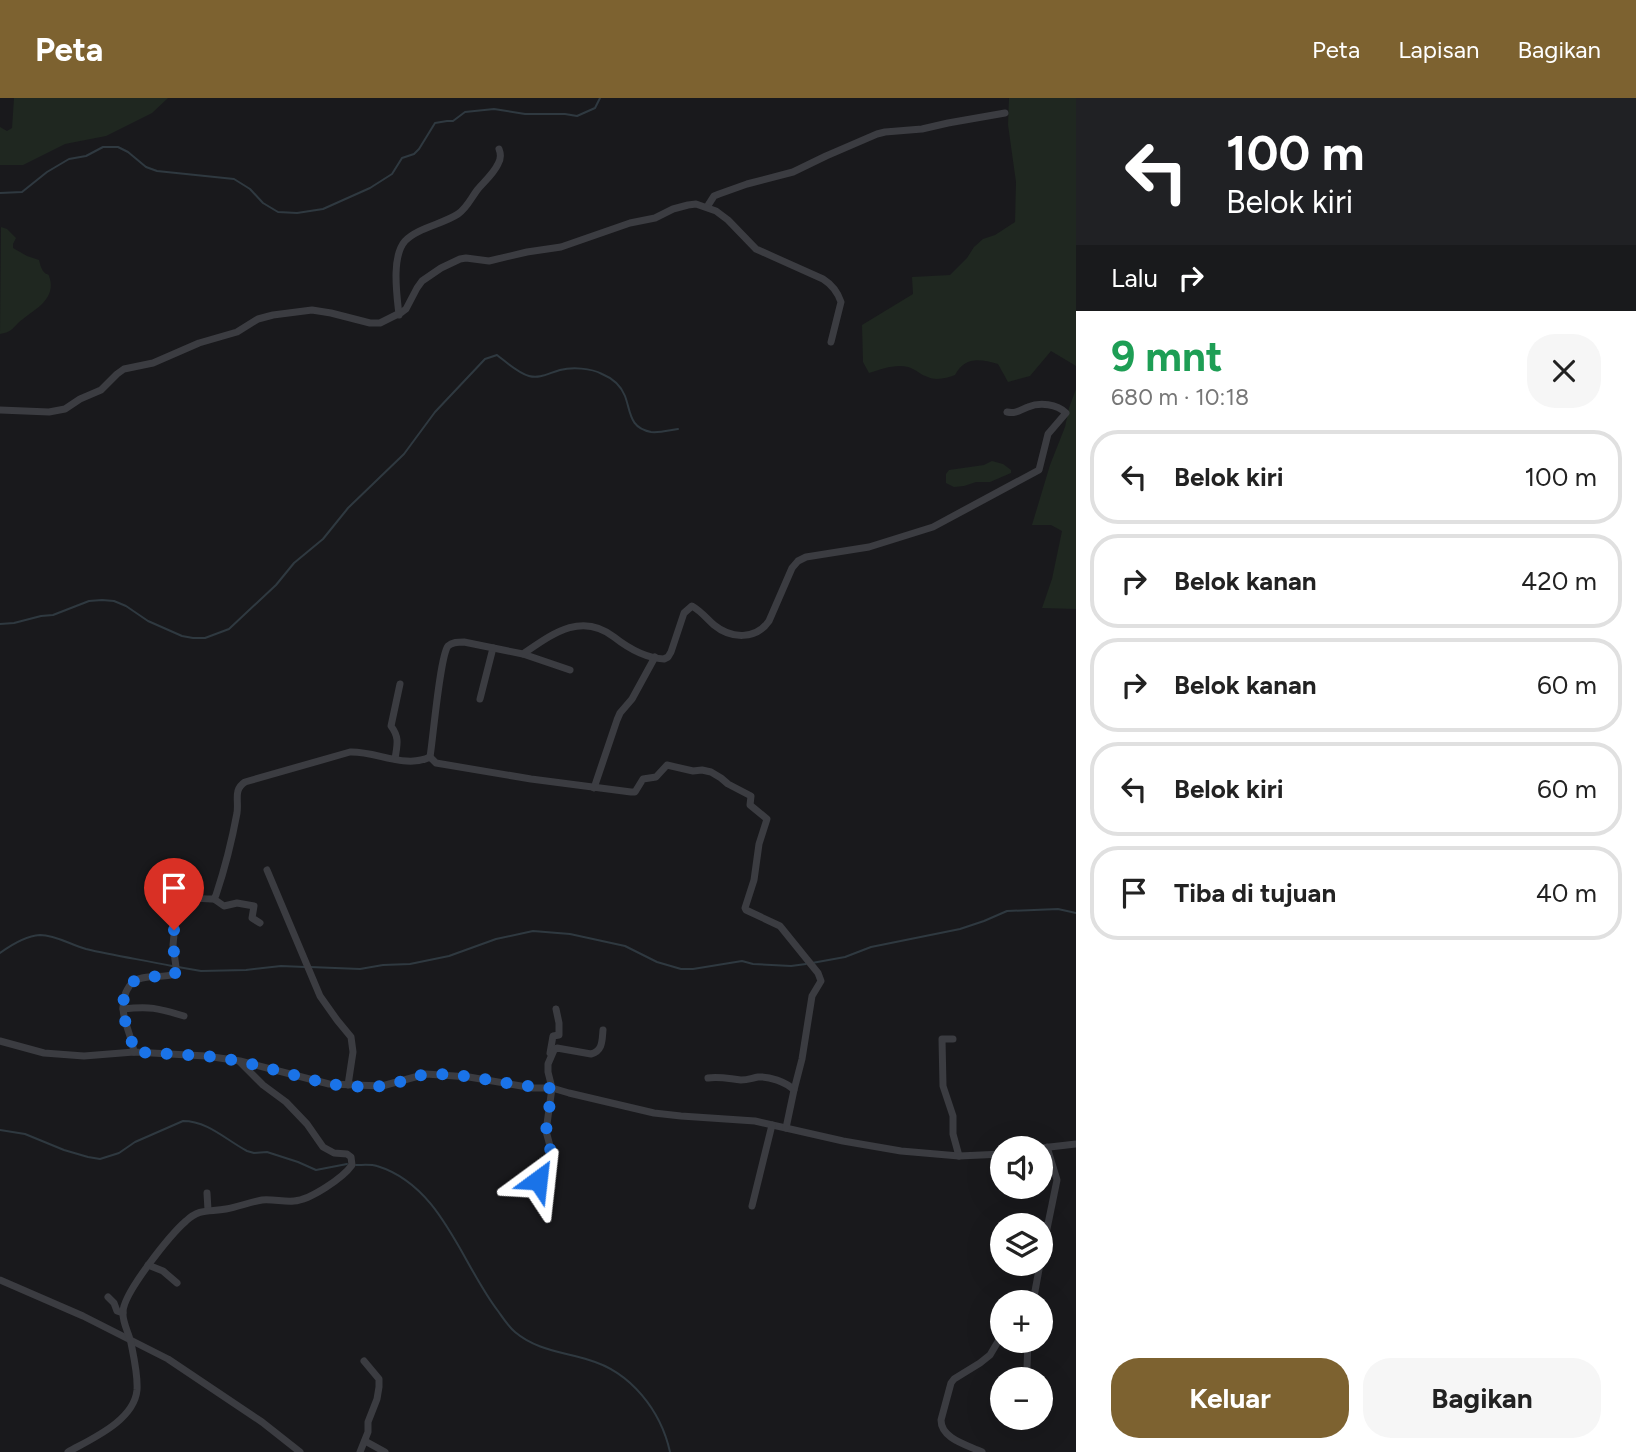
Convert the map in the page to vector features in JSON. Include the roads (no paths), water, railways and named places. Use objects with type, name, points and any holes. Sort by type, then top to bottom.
[{"type":"street","points":[[707,207],[714,196],[793,172],[877,134],[922,130],[1005,113]]},
{"type":"street","points":[[398,315],[396,274],[401,248],[411,237],[463,210],[498,165],[501,156],[499,149]]},
{"type":"street","points":[[0,410],[49,412],[65,409],[101,390],[124,369],[153,363],[237,331],[257,319],[274,315],[312,310],[380,323],[406,309],[422,281],[460,259],[489,261],[561,247],[629,223],[654,218],[679,207],[696,204],[716,211],[728,220],[756,249],[829,284],[841,302],[831,342]]},
{"type":"street","points":[[523,654],[563,629],[580,626],[604,631],[626,647],[664,659],[668,657],[684,613],[692,606],[712,624],[726,632],[743,635],[761,631],[769,621],[792,568],[798,561],[806,557],[869,547],[933,527],[1035,472],[1041,464],[1048,434],[1066,413],[1054,405],[1032,405],[1014,413],[1007,412]]},
{"type":"street","points":[[430,757],[441,672],[448,646],[455,642],[464,642],[523,654],[570,670]]},
{"type":"street","points":[[480,699],[493,648]]},
{"type":"street","points":[[594,788],[620,713],[632,699],[655,657]]},
{"type":"street","points":[[395,759],[397,734],[391,726],[400,684]]},
{"type":"street","points":[[214,899],[229,850],[240,785],[350,752],[422,761],[430,757]]},
{"type":"street","points":[[430,757],[436,762],[594,788],[635,792],[643,779],[656,777],[667,765],[711,772],[751,796],[750,805],[767,819],[758,844],[754,880],[745,908],[787,932],[821,981],[812,996],[803,1059],[786,1128]]},
{"type":"street","points":[[267,870],[320,996],[351,1037],[353,1052],[348,1086]]},
{"type":"street","points":[[157,892],[181,900],[214,899],[224,906],[244,903],[254,906],[252,918],[260,923]]},
{"type":"street","points":[[134,1052],[123,1009],[124,996],[134,980],[175,974],[173,945],[176,909],[181,900]]},
{"type":"street","points":[[123,1009],[153,1007],[184,1016]]},
{"type":"street","points":[[552,1187],[533,1177],[551,1160],[546,1131],[552,1088],[548,1064],[553,1037],[559,1035],[556,1009]]},
{"type":"street","points":[[548,1064],[557,1048],[596,1053],[601,1046],[603,1030]]},
{"type":"street","points":[[953,1039],[942,1039],[943,1086],[953,1116],[953,1134],[959,1156]]},
{"type":"street","points":[[0,1041],[44,1053],[84,1056],[134,1052],[206,1056],[240,1061],[329,1084],[348,1086],[382,1086],[434,1074],[469,1077],[533,1088],[552,1088],[654,1113],[755,1121],[843,1142],[901,1151],[959,1156],[990,1155]]},
{"type":"street","points":[[68,1452],[120,1420],[133,1404],[137,1381],[131,1341],[122,1314],[124,1303],[148,1265],[187,1220],[198,1212],[227,1209],[265,1200],[297,1201],[336,1181],[352,1165],[351,1157],[347,1154],[334,1153],[323,1147],[307,1124],[286,1102],[240,1061]]},
{"type":"street","points":[[708,1078],[768,1078],[794,1090]]},
{"type":"street","points":[[752,1206],[772,1125]]},
{"type":"street","points":[[1053,1147],[1076,1144]]},
{"type":"street","points":[[1050,1213],[1057,1180],[1053,1170]]},
{"type":"street","points":[[207,1193],[208,1210]]},
{"type":"street","points":[[148,1265],[163,1271],[177,1283]]},
{"type":"street","points":[[0,1280],[83,1316],[168,1359],[262,1422],[300,1452]]},
{"type":"street","points":[[108,1297],[122,1314]]},
{"type":"street","points":[[982,1452],[945,1433],[941,1420],[951,1383],[991,1353]]},
{"type":"street","points":[[360,1452],[368,1432],[368,1422],[380,1382],[365,1361]]},
{"type":"street","points":[[365,1441],[385,1452]]},
{"type":"waterway","points":[[0,193],[22,192],[69,159],[86,156],[103,147],[118,147],[146,167],[157,171],[234,179],[278,212],[297,213],[323,209],[370,188],[392,174],[402,158],[419,149],[435,123],[453,121],[465,112],[494,109],[525,114],[577,116],[595,108],[600,98]]},
{"type":"waterway","points":[[0,624],[53,615],[89,601],[102,600],[126,606],[148,621],[182,636],[205,638],[229,629],[276,585],[294,563],[323,539],[348,508],[404,454],[435,412],[485,359],[497,355],[512,367],[533,377],[570,369],[598,372],[613,380],[621,389],[638,427],[654,432],[678,429]]},
{"type":"waterway","points":[[812,963],[845,957],[871,947],[960,929],[1007,911],[1058,909],[1076,913]]},
{"type":"waterway","points":[[310,967],[360,969],[410,964],[449,956],[496,939],[533,931],[570,934],[625,946],[657,962],[681,969],[742,961],[791,966],[806,964]]},
{"type":"waterway","points":[[0,953],[24,939],[46,935],[86,949],[172,966]]},
{"type":"waterway","points":[[178,967],[201,971],[305,967]]},
{"type":"waterway","points":[[0,1130],[25,1134],[64,1150],[100,1159],[119,1153],[135,1142],[183,1121],[201,1124],[247,1151],[267,1152],[316,1170],[347,1164]]},
{"type":"waterway","points":[[356,1165],[377,1166],[399,1176],[418,1190],[448,1228],[485,1292],[515,1332],[541,1347],[604,1366],[631,1384],[651,1408],[666,1437],[670,1452]]}]
